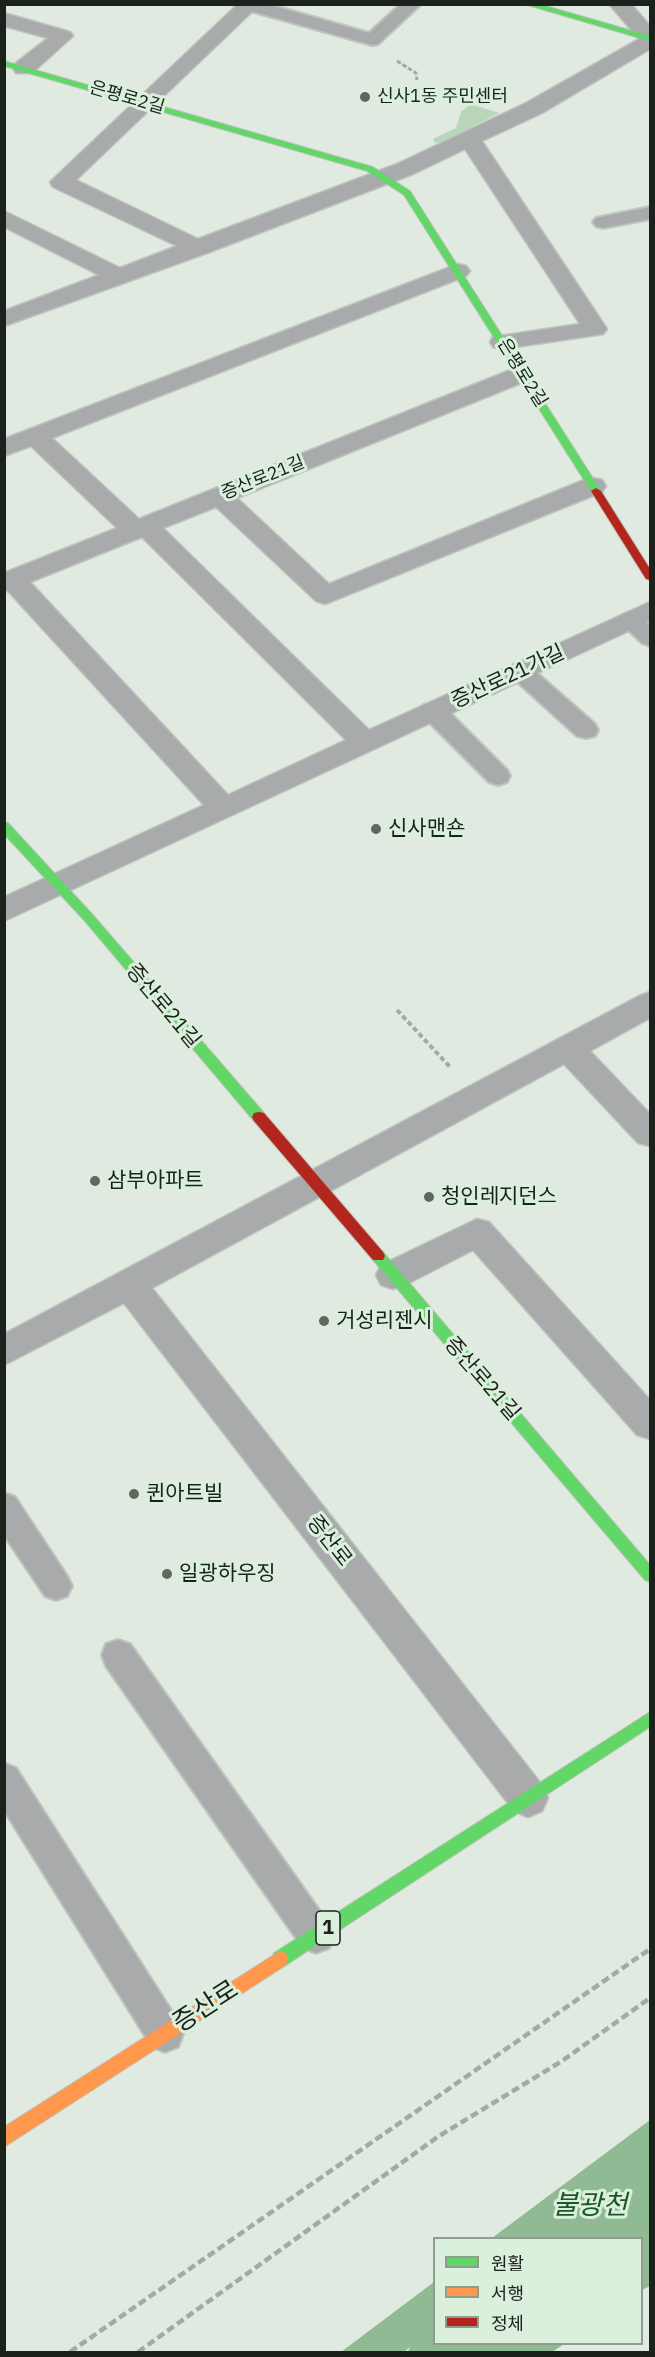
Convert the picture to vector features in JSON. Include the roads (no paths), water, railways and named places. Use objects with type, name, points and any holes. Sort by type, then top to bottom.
[{"type":"street","points":[[528,4],[651,39]]},
{"type":"street","points":[[619,4],[651,39]]},
{"type":"street","points":[[199,248],[61,182],[248,5]]},
{"type":"street","points":[[4,19],[63,36],[14,66]]},
{"type":"street","points":[[4,319],[385,177],[534,108],[651,39]]},
{"type":"street","name":"은평로2길","points":[[14,66],[370,169],[407,192],[651,577]]},
{"type":"street","points":[[469,138],[595,329],[502,342]]},
{"type":"street","points":[[4,218],[120,277]]},
{"type":"street","points":[[4,448],[458,272]]},
{"type":"street","name":"증산로21길","points":[[9,582],[522,374]]},
{"type":"street","points":[[35,436],[140,528],[365,743]]},
{"type":"street","points":[[219,496],[325,595],[593,486]]},
{"type":"street","points":[[9,582],[224,808]]},
{"type":"street","name":"증산로21가길","points":[[58,885],[433,711],[521,672],[644,623]]},
{"type":"street","name":"증산로21길","points":[[4,826],[88,917],[313,1184],[651,1575]]},
{"type":"street","points":[[4,910],[58,885]]},
{"type":"street","points":[[4,1351],[651,1004]]},
{"type":"street","points":[[568,1048],[651,1134]]},
{"type":"street","points":[[393,1275],[477,1232],[651,1424]]},
{"type":"street","name":"증산로","points":[[129,1283],[528,1798]]},
{"type":"street","name":"증산로","points":[[4,2138],[651,1719]]},
{"type":"lane","points":[[248,5],[372,40],[412,4]]},
{"type":"lane","points":[[603,222],[651,213]]},
{"type":"lane","points":[[521,672],[586,730]]},
{"type":"lane","points":[[433,711],[498,776]]},
{"type":"lane","points":[[4,1507],[56,1586]]},
{"type":"lane","points":[[118,1655],[315,1936]]},
{"type":"lane","points":[[4,1779],[165,2034]]},
{"type":"water","name":"불광천","points":[[650,2120],[650,2166],[626,2183],[624,2201],[630,2213],[639,2219],[650,2220],[650,2279],[643,2285],[643,2237],[493,2237]]},
{"type":"water","points":[[433,2283],[433,2329],[404,2352],[341,2352]]},
{"type":"water","points":[[489,2345],[562,2345],[552,2352],[479,2352]]},
{"type":"waterway","name":"불광천","points":[[622,2237],[650,2216]]},
{"type":"waterway","name":"불광천","points":[[470,2352],[480,2345]]},
{"type":"place","name":"신사1동 주민센터","points":[[365,97]]},
{"type":"place","name":"신사맨숀","points":[[376,829]]},
{"type":"place","name":"삼부아파트","points":[[95,1181]]},
{"type":"place","name":"청인레지던스","points":[[429,1197]]},
{"type":"place","name":"거성리젠시","points":[[324,1321]]},
{"type":"place","name":"퀸아트빌","points":[[134,1494]]},
{"type":"place","name":"일광하우징","points":[[167,1574]]}]
